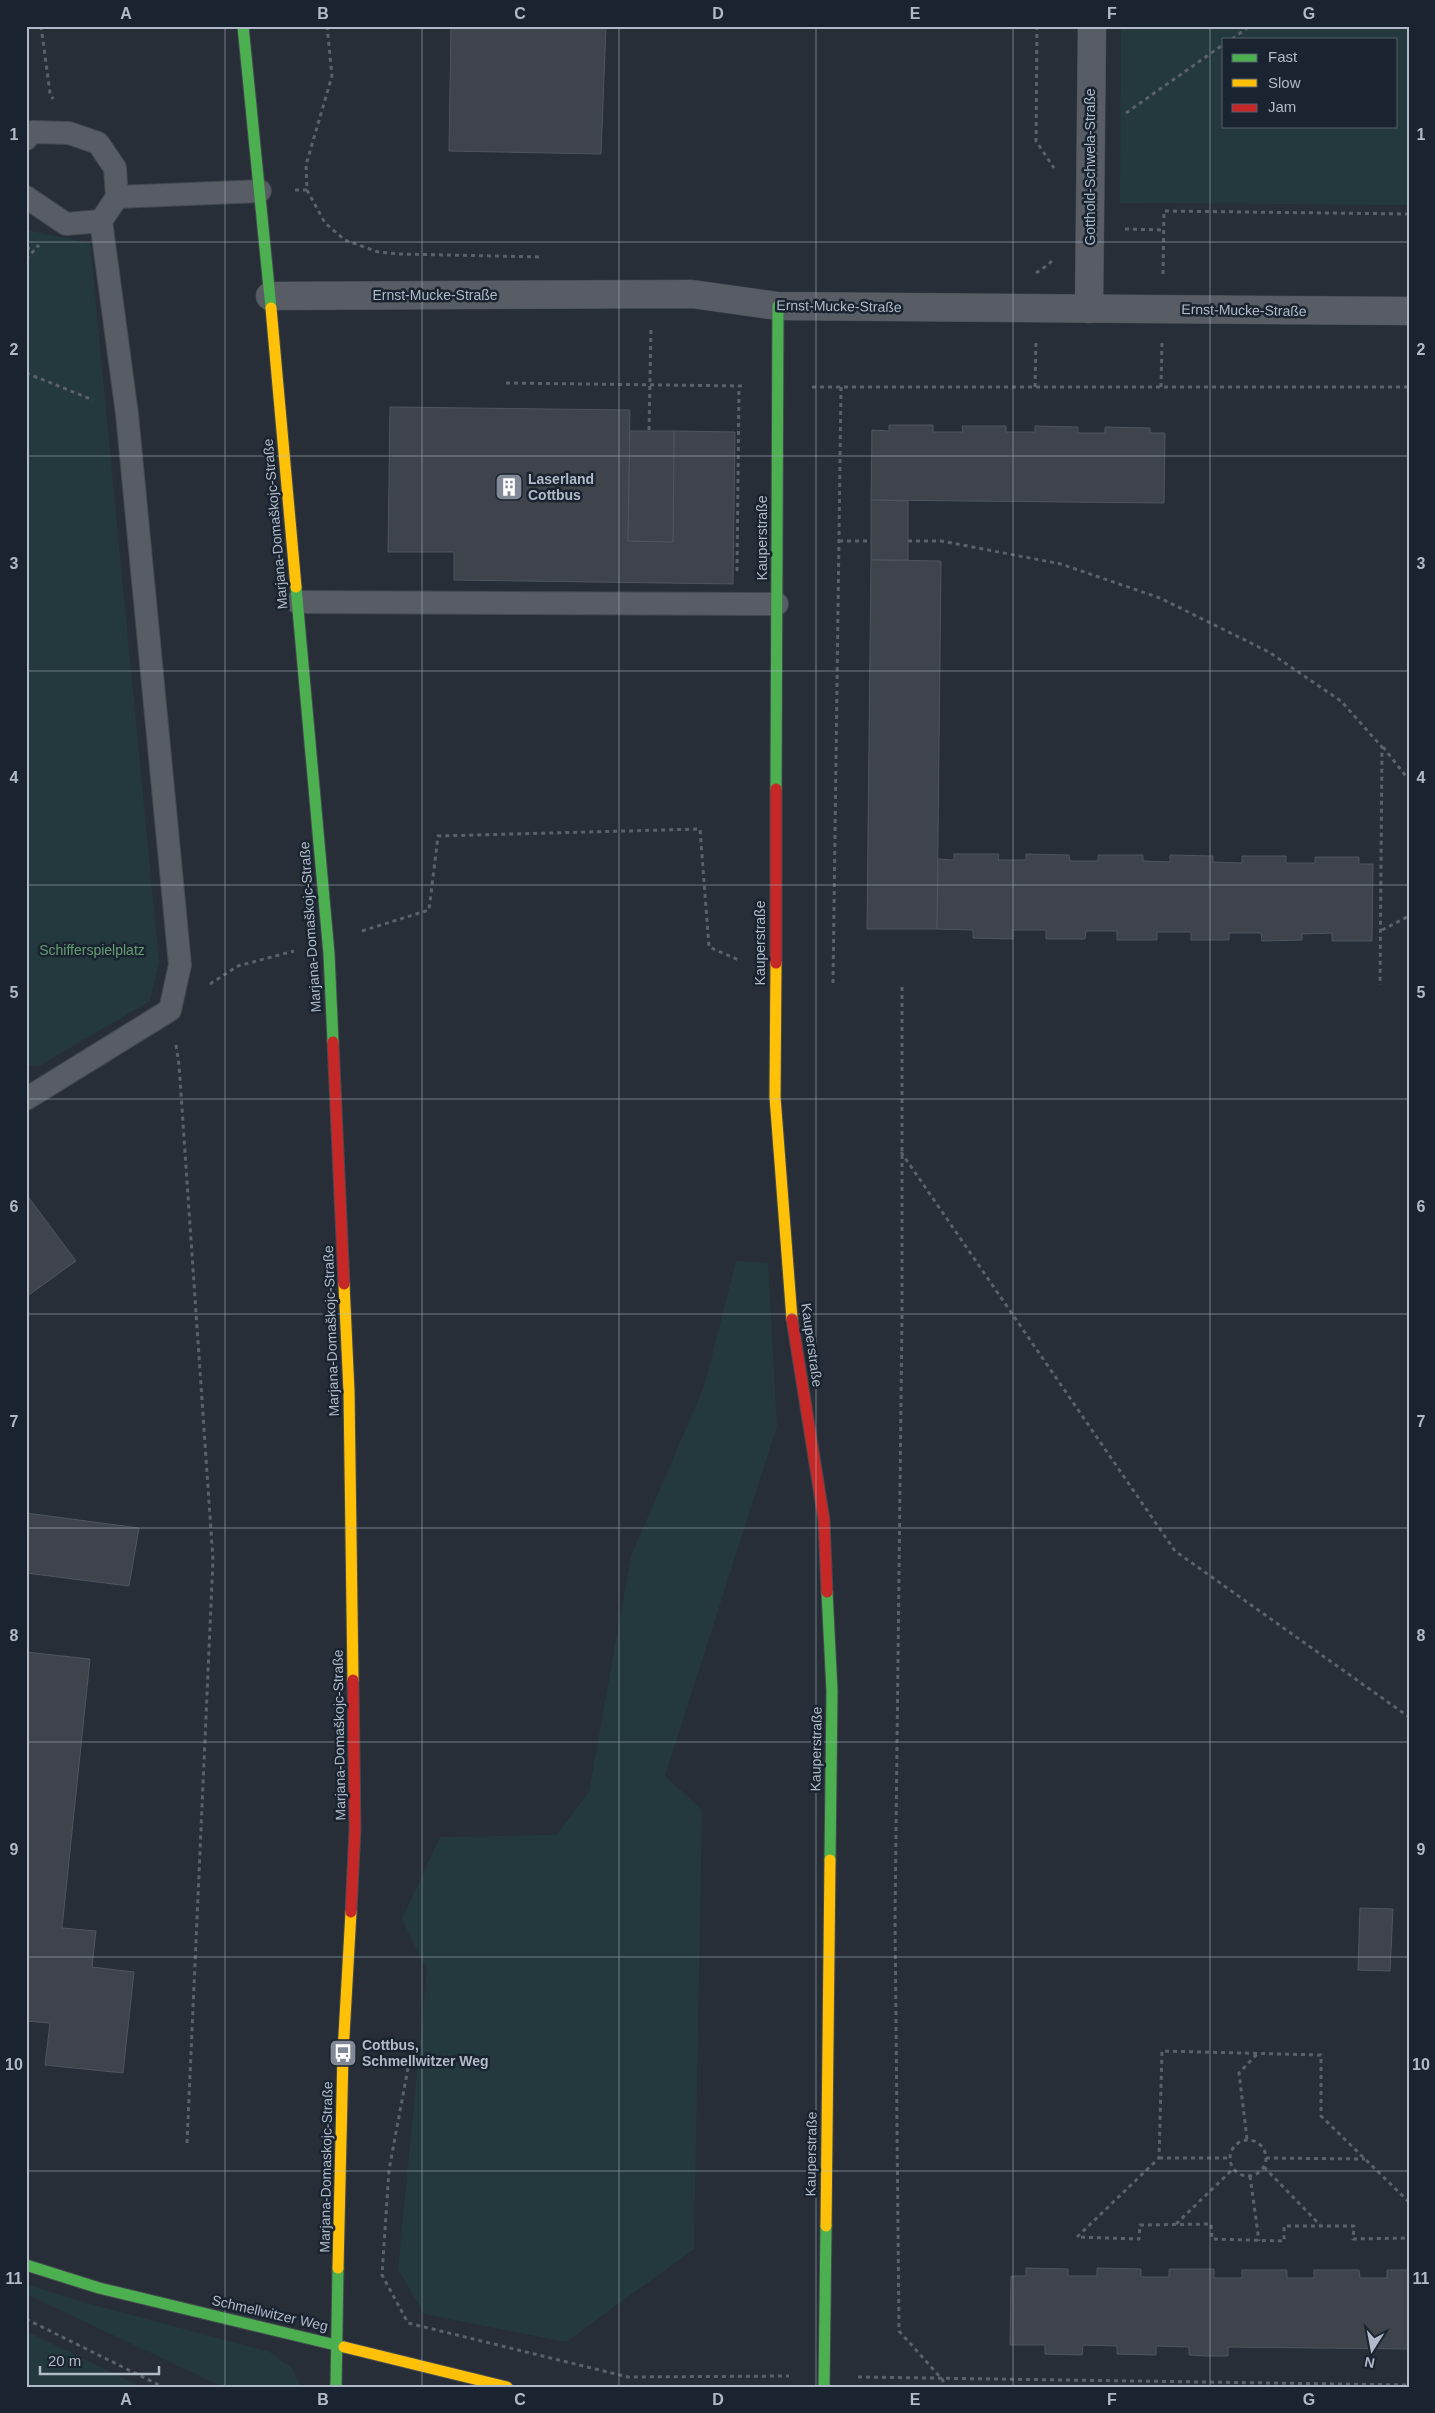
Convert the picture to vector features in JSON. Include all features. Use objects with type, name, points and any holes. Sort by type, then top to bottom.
[{"type":"street","name":"Marjana-Domaškojc-Straße","points":[[243,26],[270,296],[328,942],[349,1392],[355,1829]]},
{"type":"street","name":"Gotthold-Schwela-Straße","points":[[1089,309],[1092,26]]},
{"type":"street","name":"Ernst-Mucke-Straße","points":[[270,296],[692,294],[778,306],[1409,311]]},
{"type":"street","name":"Kauperstraße","points":[[778,306],[775,1098],[792,1319],[824,1520],[832,1692],[824,2387]]},
{"type":"street","name":"Marjana-Domaskojc-Straße","points":[[336,2387],[343,2053],[355,1829]]},
{"type":"street","name":"Schmellwitzer Weg","points":[[26,2265],[99,2288],[507,2387]]},
{"type":"lane","points":[[26,139],[32,132],[69,133],[98,143],[115,168],[117,197],[101,221],[126,414],[180,965],[170,1010],[26,1099]]},
{"type":"lane","points":[[117,197],[260,191]]},
{"type":"lane","points":[[26,197],[66,224],[101,221]]},
{"type":"lane","points":[[297,602],[777,604]]},
{"type":"path","points":[[41,26],[50,93],[69,133]]},
{"type":"path","points":[[327,26],[332,76],[306,165],[307,190],[325,223],[345,240],[378,252],[545,257]]},
{"type":"path","points":[[1037,26],[1036,141],[1056,170]]},
{"type":"path","points":[[1233,38],[1250,26]]},
{"type":"path","points":[[1091,138],[1222,45]]},
{"type":"path","points":[[1161,387],[1164,211],[1409,214]]},
{"type":"path","points":[[26,248],[34,249],[26,259]]},
{"type":"path","points":[[1030,276],[1049,264],[1059,251]]},
{"type":"path","points":[[649,430],[651,294]]},
{"type":"path","points":[[26,373],[126,414]]},
{"type":"path","points":[[506,383],[778,387],[1409,388]]},
{"type":"path","points":[[730,604],[739,386]]},
{"type":"path","points":[[833,983],[841,387]]},
{"type":"path","points":[[839,541],[871,541]]},
{"type":"path","points":[[908,541],[941,541],[1061,564],[1160,598],[1270,652],[1341,701],[1409,780]]},
{"type":"path","points":[[1380,985],[1382,930],[1382,747]]},
{"type":"path","points":[[187,2143],[213,1560],[179,1065],[170,1010],[238,966],[328,942],[429,910],[438,836],[700,829],[709,946],[775,976]]},
{"type":"path","points":[[1382,930],[1409,916]]},
{"type":"path","points":[[902,987],[902,1316],[895,1919],[899,2331],[942,2379],[946,2387]]},
{"type":"path","points":[[901,1151],[1175,1551],[1409,1717]]},
{"type":"path","points":[[1159,2158],[1162,2051],[1321,2055],[1321,2116],[1409,2202]]},
{"type":"path","points":[[1247,2139],[1239,2073],[1258,2053]]},
{"type":"path","points":[[1247,2139],[1254,2140],[1263,2148],[1266,2158],[1264,2167],[1250,2176],[1240,2175],[1234,2169],[1229,2158],[1236,2144],[1247,2139]]},
{"type":"path","points":[[1229,2158],[1159,2158],[1077,2237],[1139,2239],[1140,2225],[1211,2224],[1212,2240],[1284,2240],[1284,2226],[1354,2226],[1354,2239],[1409,2238]]},
{"type":"path","points":[[1266,2158],[1366,2159]]},
{"type":"path","points":[[1264,2167],[1320,2226]]},
{"type":"path","points":[[1176,2224],[1234,2169]]},
{"type":"path","points":[[1250,2176],[1259,2240]]},
{"type":"path","points":[[26,2319],[163,2387]]},
{"type":"green space","points":[[1121,26],[1409,26],[1409,205],[1120,203]]},
{"type":"green space","name":"Schifferspielplatz","points":[[26,230],[90,243],[159,962],[150,1001],[39,1066],[26,1065]]},
{"type":"green space","points":[[736,1261],[768,1263],[777,1426],[665,1776],[702,1810],[694,2249],[566,2342],[424,2314],[398,2269],[427,1971],[402,1919],[440,1837],[556,1835],[589,1792],[631,1556],[704,1387]]},
{"type":"green space","points":[[26,2284],[79,2301],[270,2352],[292,2368],[301,2387],[223,2387],[26,2294]]},
{"type":"green space","points":[[26,2331],[142,2387],[26,2387]]},
{"type":"building","points":[[451,26],[606,26],[601,154],[449,151]]},
{"type":"building","name":"Laserland Cottbus","points":[[390,407],[630,410],[628,541],[673,542],[674,431],[735,432],[733,584],[454,580],[454,552],[388,552]]},
{"type":"building","points":[[889,425],[933,425],[933,432],[963,432],[962,426],[1006,426],[1006,432],[1035,432],[1035,426],[1078,427],[1078,433],[1105,433],[1105,427],[1150,428],[1150,433],[1165,433],[1164,503],[871,500],[872,430],[889,431]]},
{"type":"building","points":[[630,431],[674,431],[673,542],[628,541]]},
{"type":"building","points":[[871,500],[908,501],[908,560],[871,560]]},
{"type":"building","points":[[871,560],[941,561],[937,929],[867,929]]},
{"type":"building","points":[[954,854],[999,854],[998,860],[1026,860],[1026,854],[1069,855],[1070,861],[1098,861],[1098,855],[1143,855],[1143,861],[1170,862],[1170,855],[1213,856],[1213,862],[1242,863],[1242,856],[1286,856],[1286,863],[1315,863],[1315,857],[1359,857],[1359,864],[1373,864],[1372,941],[1332,941],[1332,933],[1302,934],[1302,940],[1262,941],[1261,933],[1229,933],[1229,940],[1191,940],[1191,932],[1157,932],[1157,940],[1117,940],[1117,931],[1086,931],[1085,939],[1046,939],[1046,930],[1013,930],[1013,939],[973,938],[973,930],[937,929],[938,859],[954,860]]},
{"type":"building","points":[[26,1194],[76,1261],[26,1297]]},
{"type":"building","points":[[26,1513],[139,1528],[129,1586],[26,1573]]},
{"type":"building","points":[[26,1652],[90,1659],[62,1928],[96,1931],[92,1967],[134,1972],[123,2073],[45,2065],[50,2023],[26,2021]]},
{"type":"building","points":[[1360,1908],[1393,1909],[1390,1971],[1358,1970]]},
{"type":"building","points":[[1026,2268],[1068,2269],[1068,2276],[1097,2276],[1097,2268],[1141,2269],[1141,2277],[1169,2277],[1169,2269],[1214,2269],[1214,2278],[1242,2278],[1242,2270],[1287,2270],[1287,2278],[1314,2278],[1314,2270],[1359,2270],[1360,2278],[1387,2278],[1387,2270],[1409,2270],[1409,2349],[1228,2347],[1228,2356],[1207,2356],[1189,2355],[1189,2347],[1156,2346],[1156,2355],[1117,2354],[1117,2346],[1083,2345],[1082,2355],[1045,2354],[1045,2345],[1010,2345],[1011,2276],[1026,2276]]},
{"type":"traffic: fast","points":[[243,26],[271,308]]},
{"type":"traffic: fast","points":[[776,789],[778,306]]},
{"type":"traffic: fast","points":[[296,587],[329,954],[333,1042]]},
{"type":"traffic: fast","points":[[827,1592],[832,1691],[830,1860]]},
{"type":"traffic: fast","points":[[824,2387],[826,2226]]},
{"type":"traffic: fast","points":[[26,2265],[99,2288],[344,2347]]},
{"type":"traffic: fast","points":[[336,2387],[338,2268]]},
{"type":"traffic: slow","points":[[271,308],[296,587]]},
{"type":"traffic: slow","points":[[776,963],[775,1097],[792,1319]]},
{"type":"traffic: slow","points":[[344,1284],[349,1392],[353,1680]]},
{"type":"traffic: slow","points":[[826,2226],[830,1860]]},
{"type":"traffic: slow","points":[[338,2268],[343,2053],[351,1912]]},
{"type":"traffic: slow","points":[[344,2347],[507,2387]]},
{"type":"traffic: jam","points":[[776,789],[776,963]]},
{"type":"traffic: jam","points":[[333,1042],[344,1284]]},
{"type":"traffic: jam","points":[[792,1319],[824,1520],[827,1592]]},
{"type":"traffic: jam","points":[[351,1912],[355,1829],[353,1680]]},
{"type":"place","name":"Laserland Cottbus","points":[[509,487]]},
{"type":"place","name":"Cottbus, Schmellwitzer Weg","points":[[343,2053]]}]
